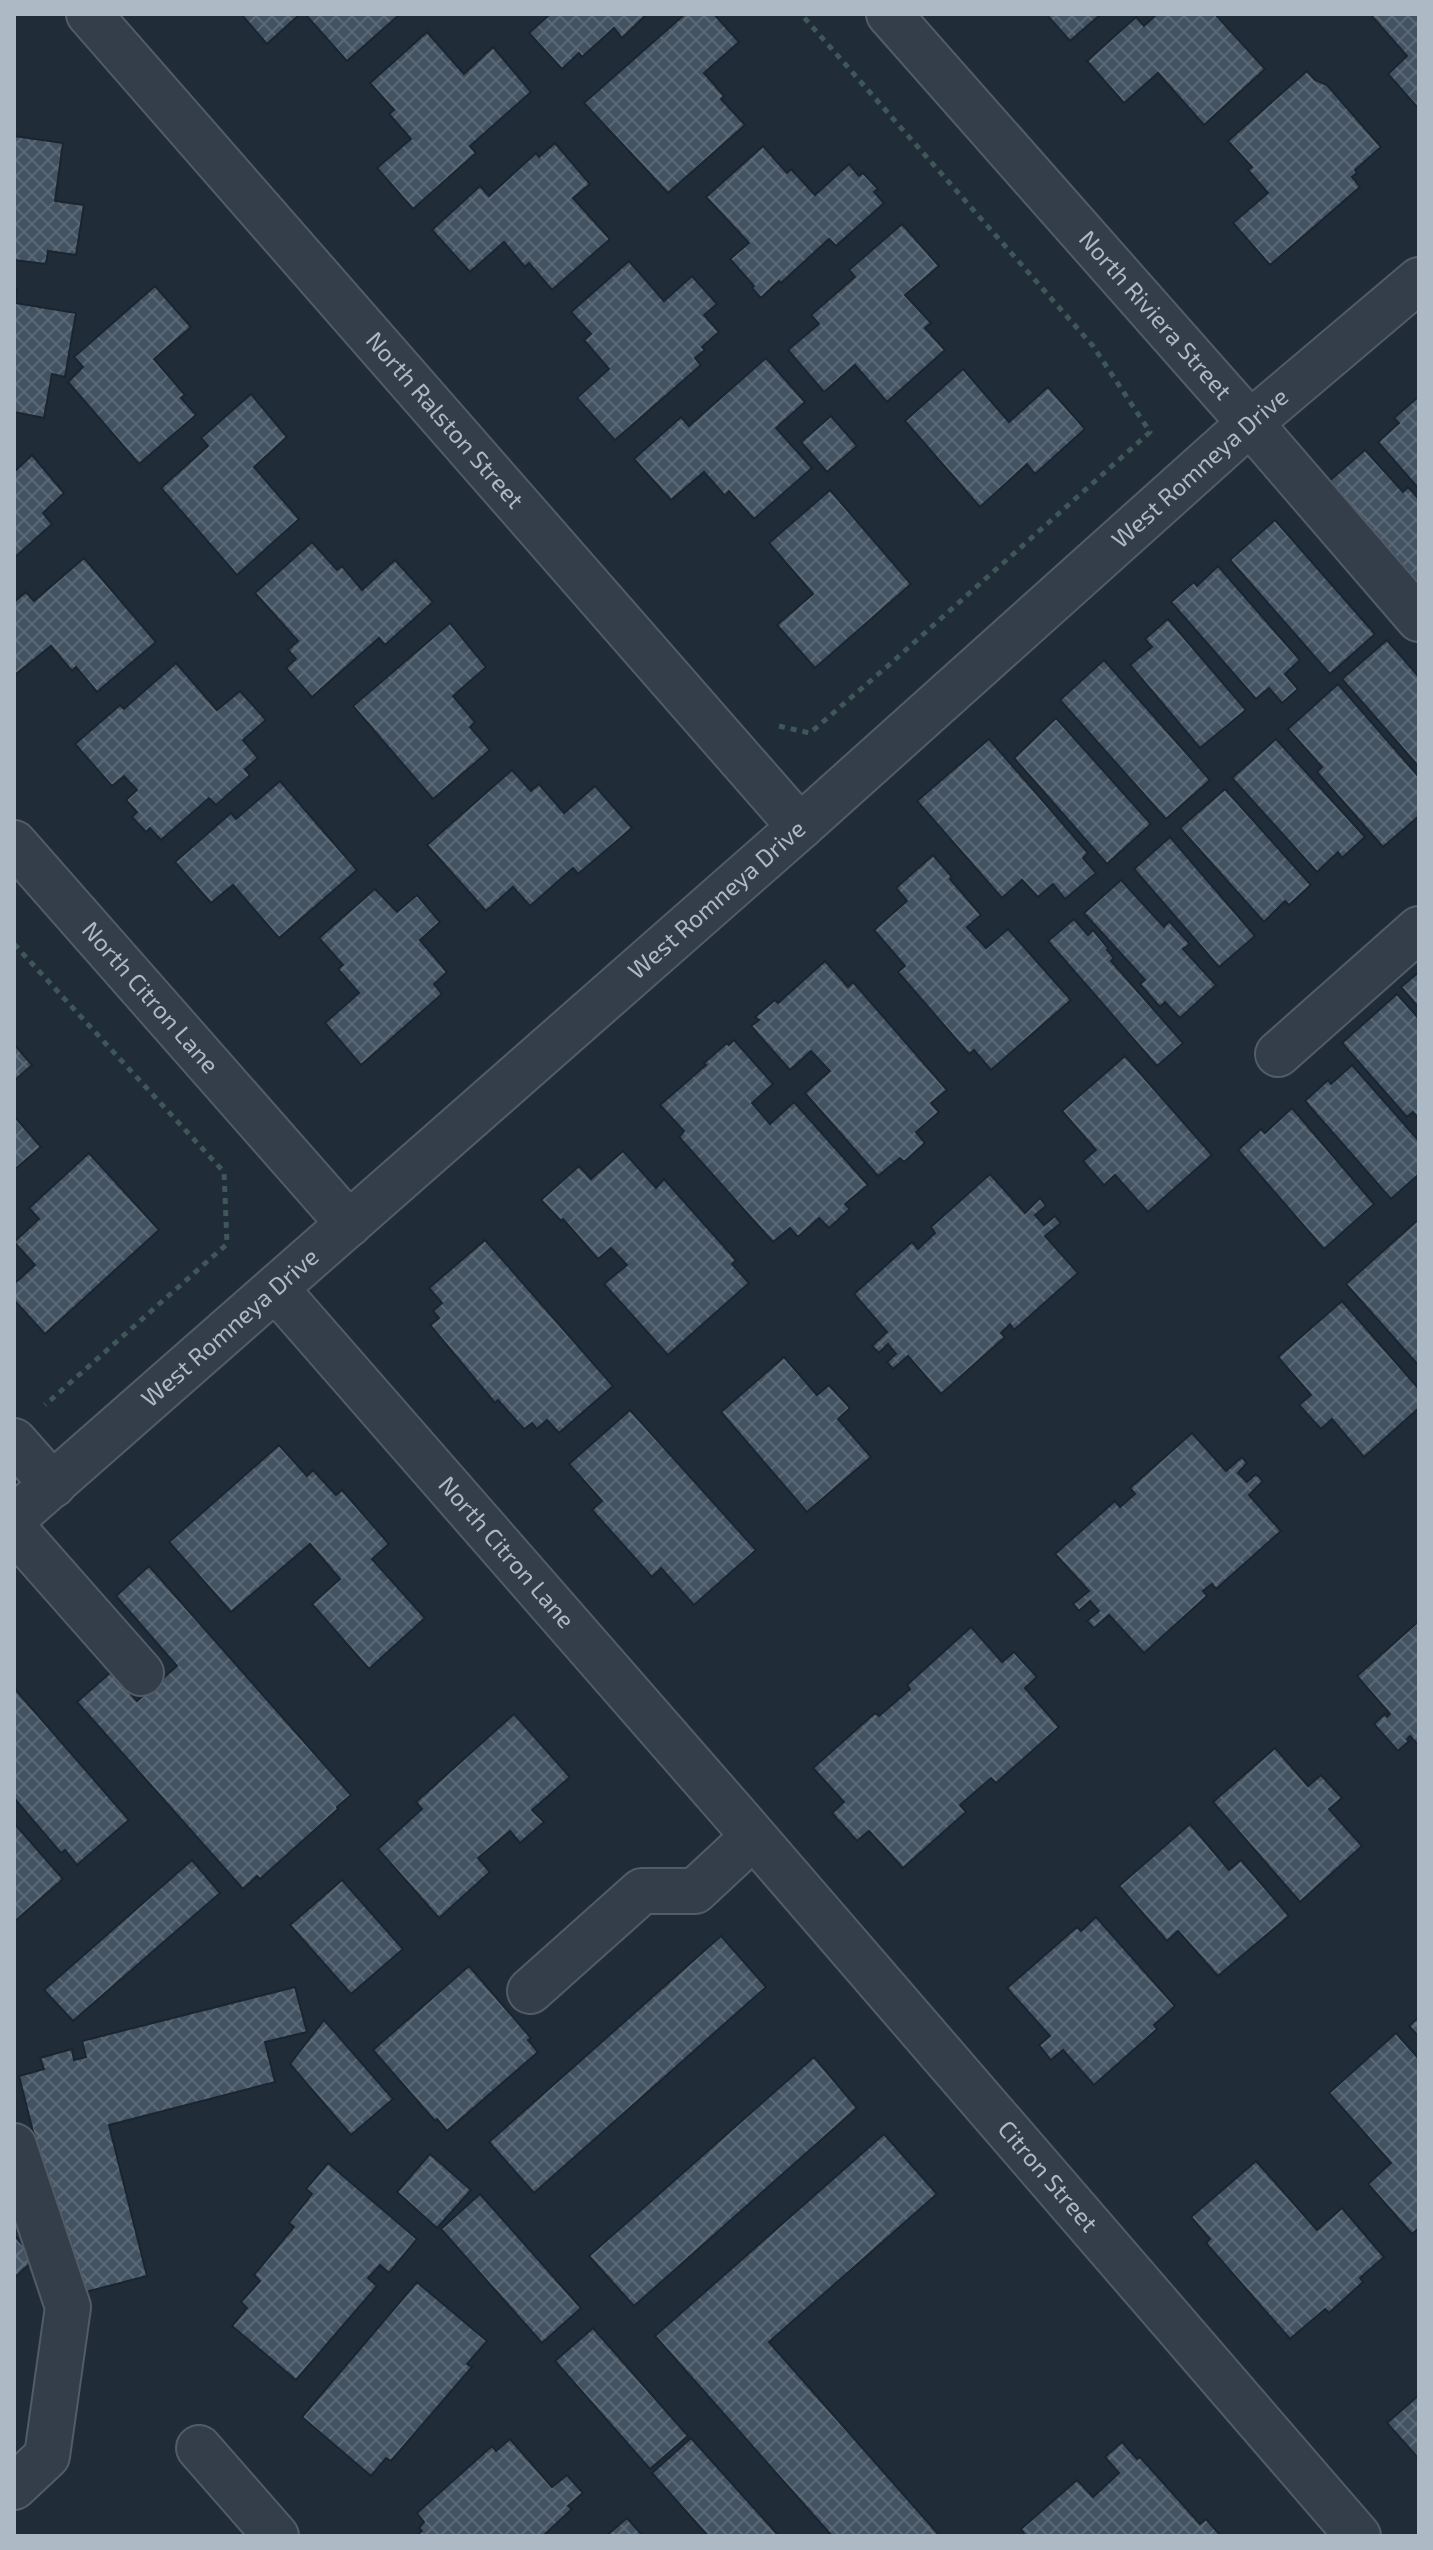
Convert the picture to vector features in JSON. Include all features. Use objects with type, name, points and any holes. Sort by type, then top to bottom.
[{"type":"street","name":"North Ralston Street","points":[[89,14],[800,827]]},
{"type":"street","name":"North Riviera Street","points":[[889,14],[1419,619]]},
{"type":"street","name":"West Romneya Drive","points":[[14,1518],[800,827],[1250,423],[1419,280]]},
{"type":"street","name":"North Citron Lane","points":[[14,843],[349,1224]]},
{"type":"street","points":[[1278,1054],[1419,929]]},
{"type":"street","name":"North Citron Lane","points":[[276,1289],[745,1827]]},
{"type":"street","points":[[26,1426],[53,1485]]},
{"type":"street","points":[[14,1529],[141,1673]]},
{"type":"street","points":[[530,1991],[642,1891],[695,1891],[745,1827]]},
{"type":"street","name":"Citron Street","points":[[745,1827],[1358,2536]]},
{"type":"street","points":[[14,2146],[68,2307],[47,2456],[14,2487]]},
{"type":"street","points":[[199,2448],[276,2536]]},
{"type":"path","points":[[770,724],[810,733],[1150,432],[1093,346],[801,14]]},
{"type":"path","points":[[14,944],[224,1172],[227,1244],[26,1426]]},
{"type":"building","points":[[241,14],[300,14],[267,44]]},
{"type":"building","points":[[305,14],[400,14],[347,61]]},
{"type":"building","points":[[546,14],[647,14],[622,38],[614,28],[582,57],[579,53],[562,69],[529,33],[548,16]]},
{"type":"building","points":[[685,14],[714,14],[739,42],[704,73],[724,96],[721,99],[745,125],[668,193],[584,103]]},
{"type":"building","points":[[1046,14],[1101,14],[1070,41]]},
{"type":"building","points":[[1157,14],[1215,14],[1265,69],[1204,125],[1158,73],[1124,103],[1087,61],[1136,17],[1144,26]]},
{"type":"building","points":[[1370,14],[1419,14],[1419,109],[1388,74],[1407,56]]},
{"type":"building","points":[[427,32],[464,74],[493,47],[531,92],[470,146],[476,153],[413,209],[377,168],[411,139],[389,114],[394,110],[370,83]]},
{"type":"building","points":[[1307,71],[1315,80],[1327,85],[1381,147],[1355,170],[1357,173],[1352,177],[1360,187],[1270,265],[1233,223],[1268,193],[1248,170],[1252,167],[1228,141]]},
{"type":"building","points":[[14,136],[63,143],[55,201],[84,205],[76,255],[48,251],[46,264],[14,260]]},
{"type":"building","points":[[555,143],[590,184],[573,198],[610,239],[552,290],[529,263],[525,267],[504,242],[470,272],[432,230],[480,186],[489,196],[536,153],[539,157]]},
{"type":"building","points":[[763,146],[787,173],[791,169],[815,195],[849,164],[859,176],[863,173],[878,189],[874,192],[884,203],[836,246],[829,239],[761,298],[730,259],[749,243],[706,197]]},
{"type":"building","points":[[902,224],[939,266],[905,295],[931,323],[925,328],[945,350],[887,402],[855,365],[824,392],[788,350],[819,324],[811,315],[855,277],[849,270]]},
{"type":"building","points":[[629,261],[664,301],[692,276],[717,304],[704,315],[719,332],[695,358],[701,365],[615,440],[577,398],[609,369],[584,340],[591,334],[571,312]]},
{"type":"building","points":[[155,286],[191,327],[154,359],[185,395],[181,398],[196,415],[139,464],[68,382],[83,367],[74,357]]},
{"type":"building","points":[[14,289],[17,289],[15,303],[76,313],[65,377],[52,374],[44,418],[14,412]]},
{"type":"building","points":[[766,358],[805,402],[776,428],[812,468],[754,519],[729,491],[725,496],[704,472],[671,500],[634,459],[681,417],[689,426]]},
{"type":"building","points":[[963,369],[1009,422],[1048,387],[1085,429],[1035,474],[1027,464],[980,507],[905,421]]},
{"type":"building","points":[[251,394],[287,437],[254,467],[299,519],[237,575],[161,488],[208,446],[201,438]]},
{"type":"building","points":[[1418,397],[1419,489],[1378,442],[1399,423],[1394,418]]},
{"type":"building","points":[[831,416],[857,446],[827,472],[801,442]]},
{"type":"building","points":[[1365,450],[1403,492],[1408,487],[1419,499],[1419,586],[1328,482]]},
{"type":"building","points":[[32,455],[64,493],[43,513],[52,524],[14,558],[14,472]]},
{"type":"building","points":[[830,490],[911,584],[815,668],[777,625],[813,594],[769,543]]},
{"type":"building","points":[[1275,520],[1375,634],[1330,674],[1230,560]]},
{"type":"building","points":[[312,542],[337,570],[342,566],[362,590],[395,560],[433,602],[385,645],[379,638],[312,697],[286,668],[296,659],[288,650],[298,641],[255,593]]},
{"type":"building","points":[[84,558],[156,642],[97,692],[76,667],[72,671],[51,646],[16,674],[14,672],[14,602],[26,592],[34,601]]},
{"type":"building","points":[[1218,566],[1300,660],[1285,674],[1298,689],[1282,703],[1269,688],[1256,699],[1171,602],[1194,582],[1197,586]]},
{"type":"building","points":[[1168,619],[1246,710],[1200,748],[1130,665],[1152,647],[1145,639]]},
{"type":"building","points":[[450,623],[486,667],[453,696],[475,722],[470,727],[490,750],[433,799],[353,706]]},
{"type":"building","points":[[1387,640],[1419,677],[1419,767],[1342,679]]},
{"type":"building","points":[[1104,660],[1210,780],[1166,819],[1060,700]]},
{"type":"building","points":[[176,663],[217,710],[240,691],[266,720],[243,740],[258,758],[245,769],[250,775],[216,805],[209,798],[161,840],[150,828],[146,832],[132,817],[137,812],[126,800],[137,790],[124,776],[112,786],[75,744],[120,705],[124,709]]},
{"type":"building","points":[[1338,684],[1419,777],[1419,816],[1383,847],[1317,772],[1322,767],[1288,729]]},
{"type":"building","points":[[1056,718],[1151,824],[1107,864],[1014,758]]},
{"type":"building","points":[[989,739],[1088,853],[1083,858],[1096,873],[1065,899],[1053,884],[1038,897],[1022,880],[1002,898],[917,801]]},
{"type":"building","points":[[1276,739],[1365,837],[1342,858],[1338,852],[1317,872],[1232,778]]},
{"type":"building","points":[[512,770],[531,791],[539,784],[564,813],[595,786],[632,828],[578,874],[573,868],[530,906],[513,887],[486,911],[427,845]]},
{"type":"building","points":[[280,781],[357,870],[279,938],[233,885],[211,903],[175,862],[231,813],[236,819]]},
{"type":"building","points":[[1225,789],[1311,885],[1289,905],[1285,901],[1264,922],[1180,828]]},
{"type":"building","points":[[1170,837],[1255,936],[1219,967],[1134,869]]},
{"type":"building","points":[[933,855],[981,915],[967,927],[986,948],[1008,929],[1071,1000],[991,1070],[974,1050],[969,1054],[898,972],[905,966],[874,930],[907,901],[896,888]]},
{"type":"building","points":[[1121,880],[1164,927],[1169,921],[1190,944],[1183,949],[1216,985],[1180,1018],[1165,1002],[1160,1007],[1140,984],[1145,980],[1084,913]]},
{"type":"building","points":[[375,889],[397,912],[417,895],[440,922],[420,940],[447,972],[434,984],[442,994],[361,1065],[325,1023],[359,993],[338,969],[343,965],[319,938]]},
{"type":"building","points":[[1074,919],[1088,935],[1093,930],[1114,958],[1111,961],[1183,1043],[1157,1066],[1048,941]]},
{"type":"building","points":[[825,961],[848,987],[853,982],[947,1090],[931,1103],[939,1112],[916,1132],[925,1143],[904,1162],[900,1158],[878,1176],[805,1093],[830,1071],[811,1051],[790,1070],[751,1026],[759,1020],[755,1017],[775,1000],[778,1003]]},
{"type":"building","points":[[1419,972],[1419,1008],[1401,987]]},
{"type":"building","points":[[1397,994],[1419,1019],[1419,1119],[1413,1112],[1407,1117],[1342,1043]]},
{"type":"building","points":[[734,1040],[773,1084],[752,1103],[770,1124],[794,1102],[868,1185],[845,1204],[850,1209],[829,1228],[819,1218],[798,1237],[790,1228],[773,1242],[679,1137],[684,1131],[660,1105],[706,1065],[704,1063]]},
{"type":"building","points":[[14,1044],[32,1065],[14,1081]]},
{"type":"building","points":[[1125,1056],[1212,1155],[1148,1212],[1115,1175],[1104,1185],[1083,1161],[1096,1150],[1062,1111]]},
{"type":"building","points":[[1352,1065],[1419,1141],[1419,1174],[1391,1199],[1305,1101],[1328,1080],[1331,1084]]},
{"type":"building","points":[[1292,1108],[1374,1204],[1324,1249],[1238,1150],[1261,1129],[1265,1133]]},
{"type":"building","points":[[14,1116],[41,1147],[14,1170]]},
{"type":"building","points":[[623,1151],[656,1188],[664,1179],[736,1260],[732,1264],[749,1283],[668,1355],[604,1284],[627,1265],[611,1248],[598,1259],[563,1219],[561,1221],[541,1200],[579,1166],[591,1179]]},
{"type":"building","points":[[89,1153],[159,1230],[45,1334],[14,1300],[14,1284],[35,1265],[14,1242],[39,1219],[29,1208]]},
{"type":"building","points":[[990,1174],[1025,1213],[1040,1198],[1046,1206],[1035,1215],[1044,1225],[1055,1216],[1061,1223],[1045,1236],[1078,1273],[1014,1330],[1010,1324],[1001,1333],[1005,1337],[941,1394],[908,1356],[893,1369],[887,1362],[896,1354],[888,1344],[879,1353],[872,1346],[887,1332],[854,1294],[912,1242],[918,1249],[935,1233],[931,1227]]},
{"type":"building","points":[[1419,1219],[1419,1366],[1346,1284]]},
{"type":"building","points":[[485,1240],[613,1386],[559,1433],[547,1420],[537,1429],[532,1423],[524,1429],[498,1400],[495,1403],[430,1325],[439,1318],[433,1311],[442,1303],[429,1288]]},
{"type":"building","points":[[1342,1301],[1419,1389],[1419,1408],[1364,1457],[1332,1419],[1321,1429],[1299,1405],[1311,1395],[1278,1357]]},
{"type":"building","points":[[784,1357],[817,1395],[829,1385],[850,1408],[838,1419],[871,1457],[807,1512],[721,1412]]},
{"type":"building","points":[[630,1410],[756,1550],[694,1605],[661,1568],[652,1577],[592,1510],[602,1501],[569,1464]]},
{"type":"building","points":[[1192,1433],[1226,1471],[1242,1457],[1247,1463],[1238,1473],[1247,1482],[1256,1474],[1263,1481],[1249,1495],[1281,1531],[1216,1589],[1212,1584],[1203,1591],[1207,1596],[1144,1653],[1109,1615],[1094,1628],[1087,1621],[1099,1611],[1090,1601],[1079,1611],[1073,1604],[1089,1591],[1055,1554],[1115,1501],[1120,1507],[1135,1494],[1130,1488]]},
{"type":"building","points":[[279,1445],[307,1476],[313,1470],[336,1495],[342,1490],[389,1544],[372,1559],[425,1618],[369,1669],[312,1604],[340,1579],[310,1544],[231,1612],[169,1542]]},
{"type":"building","points":[[149,1566],[351,1795],[260,1879],[257,1876],[243,1889],[77,1702],[111,1672],[137,1701],[177,1666],[116,1596]]},
{"type":"building","points":[[1419,1621],[1419,1746],[1410,1736],[1398,1751],[1374,1724],[1385,1714],[1387,1717],[1390,1714],[1357,1676]]},
{"type":"building","points":[[971,1627],[1002,1662],[1014,1652],[1037,1677],[1025,1688],[1059,1727],[996,1783],[991,1778],[960,1805],[966,1812],[903,1868],[869,1831],[857,1841],[832,1813],[844,1802],[813,1768],[875,1713],[879,1716],[910,1689],[907,1685]]},
{"type":"building","points":[[14,1688],[129,1820],[77,1865],[65,1850],[61,1853],[14,1798]]},
{"type":"building","points":[[514,1714],[570,1777],[532,1810],[544,1822],[520,1843],[510,1831],[478,1858],[490,1872],[439,1918],[378,1849],[422,1809],[416,1802]]},
{"type":"building","points":[[1275,1748],[1308,1786],[1321,1775],[1342,1798],[1329,1809],[1362,1846],[1300,1902],[1213,1802]]},
{"type":"building","points":[[14,1823],[63,1879],[14,1922]]},
{"type":"building","points":[[1190,1824],[1229,1870],[1241,1860],[1289,1916],[1218,1976],[1178,1931],[1167,1941],[1119,1886]]},
{"type":"building","points":[[192,1860],[220,1893],[73,2021],[44,1990]]},
{"type":"building","points":[[342,1880],[403,1949],[351,1994],[290,1925]]},
{"type":"building","points":[[1096,1917],[1175,2006],[1154,2025],[1157,2029],[1094,2085],[1063,2050],[1051,2060],[1039,2045],[1050,2036],[1007,1988],[1077,1927],[1081,1931]]},
{"type":"building","points":[[721,1936],[766,1987],[534,2193],[489,2142]]},
{"type":"building","points":[[469,1966],[531,2038],[528,2040],[538,2052],[447,2131],[373,2050]]},
{"type":"building","points":[[295,1987],[307,2032],[265,2042],[275,2082],[109,2125],[147,2276],[74,2295],[19,2076],[44,2069],[40,2058],[72,2049],[74,2060],[86,2057],[82,2041]]},
{"type":"building","points":[[1419,2017],[1419,2037],[1409,2026]]},
{"type":"building","points":[[324,2020],[393,2099],[351,2135],[290,2064]]},
{"type":"building","points":[[1396,2033],[1419,2059],[1419,2228],[1412,2234],[1368,2184],[1391,2163],[1329,2093]]},
{"type":"building","points":[[814,2057],[857,2108],[634,2306],[589,2256]]},
{"type":"building","points":[[884,2134],[937,2194],[769,2342],[940,2536],[832,2536],[655,2336]]},
{"type":"building","points":[[430,2154],[471,2190],[437,2228],[397,2192]]},
{"type":"building","points":[[1256,2161],[1317,2230],[1342,2208],[1384,2257],[1360,2278],[1363,2282],[1329,2313],[1325,2309],[1290,2339],[1206,2243],[1210,2239],[1191,2217]]},
{"type":"building","points":[[328,2163],[417,2239],[389,2273],[380,2265],[368,2278],[377,2286],[296,2380],[232,2326],[247,2308],[241,2302],[260,2281],[254,2275],[294,2227],[289,2223],[312,2194],[306,2189]]},
{"type":"building","points":[[480,2194],[581,2308],[542,2343],[441,2229]]},
{"type":"building","points":[[14,2235],[35,2259],[14,2278]]},
{"type":"building","points":[[417,2282],[487,2341],[467,2364],[472,2367],[391,2461],[386,2458],[371,2476],[302,2417]]},
{"type":"building","points":[[593,2328],[688,2436],[650,2469],[555,2361]]},
{"type":"building","points":[[1419,2395],[1419,2459],[1387,2423]]},
{"type":"building","points":[[691,2438],[779,2536],[708,2536],[652,2473]]},
{"type":"building","points":[[510,2439],[552,2487],[567,2475],[583,2493],[568,2506],[572,2509],[543,2536],[416,2536],[422,2531],[419,2528],[424,2522],[417,2513],[492,2446],[496,2451]]},
{"type":"building","points":[[1122,2442],[1137,2459],[1140,2457],[1200,2524],[1206,2519],[1221,2536],[1026,2536],[1021,2529],[1077,2480],[1093,2497],[1119,2473],[1105,2457]]},
{"type":"building","points":[[627,2518],[643,2536],[606,2536]]}]
